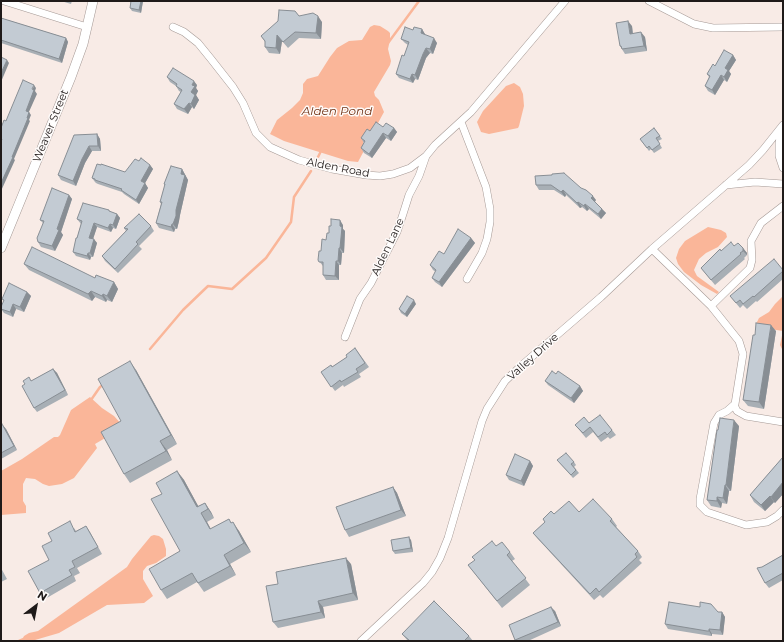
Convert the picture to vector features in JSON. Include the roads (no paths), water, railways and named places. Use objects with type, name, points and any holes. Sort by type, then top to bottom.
[{"type":"street","points":[[4,1],[88,27]]},
{"type":"street","name":"Weaver Street","points":[[1,248],[66,90],[88,27],[93,1]]},
{"type":"street","name":"Alden Road","points":[[173,28],[184,32],[198,43],[211,59],[233,87],[243,103],[256,133],[266,144],[278,151],[312,164],[366,175],[380,176],[393,174],[410,168],[426,156],[435,145],[471,112],[564,1]]},
{"type":"street","points":[[649,1],[694,24],[713,28],[783,27]]},
{"type":"street","points":[[461,122],[486,187],[490,209],[490,222],[487,239],[482,253],[467,279]]},
{"type":"street","points":[[783,125],[779,143],[783,168]]},
{"type":"street","name":"Valley Drive","points":[[361,641],[422,584],[432,572],[440,558],[448,538],[482,421],[487,409],[505,382],[520,366],[601,297],[652,249],[726,185],[763,150],[783,125]]},
{"type":"street","name":"Alden Lane","points":[[345,337],[360,299],[371,283],[397,232],[409,195],[419,176],[426,156]]},
{"type":"street","points":[[726,185],[755,182],[783,184]]},
{"type":"street","points":[[711,306],[750,268],[752,260],[752,241],[761,222],[783,206]]},
{"type":"street","points":[[652,249],[711,306],[739,341],[743,354],[734,405],[728,411],[719,415],[714,423],[700,505],[707,512],[746,525],[767,522],[783,510]]},
{"type":"street","points":[[734,405],[737,411],[746,416],[783,422]]},
{"type":"water","name":"Alden Pond","points":[[374,25],[380,26],[390,33],[388,49],[391,61],[374,92],[384,112],[372,134],[370,133],[363,143],[367,145],[358,162],[348,161],[284,141],[270,134],[277,120],[300,100],[303,93],[303,84],[307,79],[318,76],[337,48],[349,41],[362,40],[370,27]]},
{"type":"water","points":[[514,83],[520,87],[523,94],[524,106],[518,128],[489,134],[481,132],[477,122],[483,111],[506,86]]},
{"type":"water","points":[[708,227],[721,230],[726,233],[727,237],[718,247],[706,253],[699,259],[694,270],[697,276],[719,292],[717,294],[701,285],[684,272],[678,264],[676,258],[679,249],[685,241]]},
{"type":"water","points":[[783,296],[783,331],[757,327],[756,324],[759,318],[769,312]]},
{"type":"water","points":[[783,331],[783,351],[780,345]]},
{"type":"water","points":[[90,397],[114,416],[124,427],[95,444],[97,448],[74,478],[62,484],[49,486],[35,479],[26,478],[23,484],[23,501],[26,506],[26,513],[1,515],[1,471],[22,459],[54,437],[58,437],[71,410]]},
{"type":"water","points":[[154,535],[163,539],[166,549],[166,556],[156,563],[147,566],[143,571],[143,579],[153,596],[144,603],[107,605],[59,633],[35,640],[27,641],[23,638],[29,633],[38,631],[127,567],[151,536]]},
{"type":"waterway","points":[[388,43],[419,1]]},
{"type":"waterway","points":[[318,157],[321,151]]},
{"type":"waterway","points":[[150,349],[183,310],[208,286],[232,289],[266,258],[291,222],[294,197],[311,171]]},
{"type":"waterway","points":[[91,400],[100,387],[104,384]]},
{"type":"waterway","points":[[19,641],[26,638]]}]
